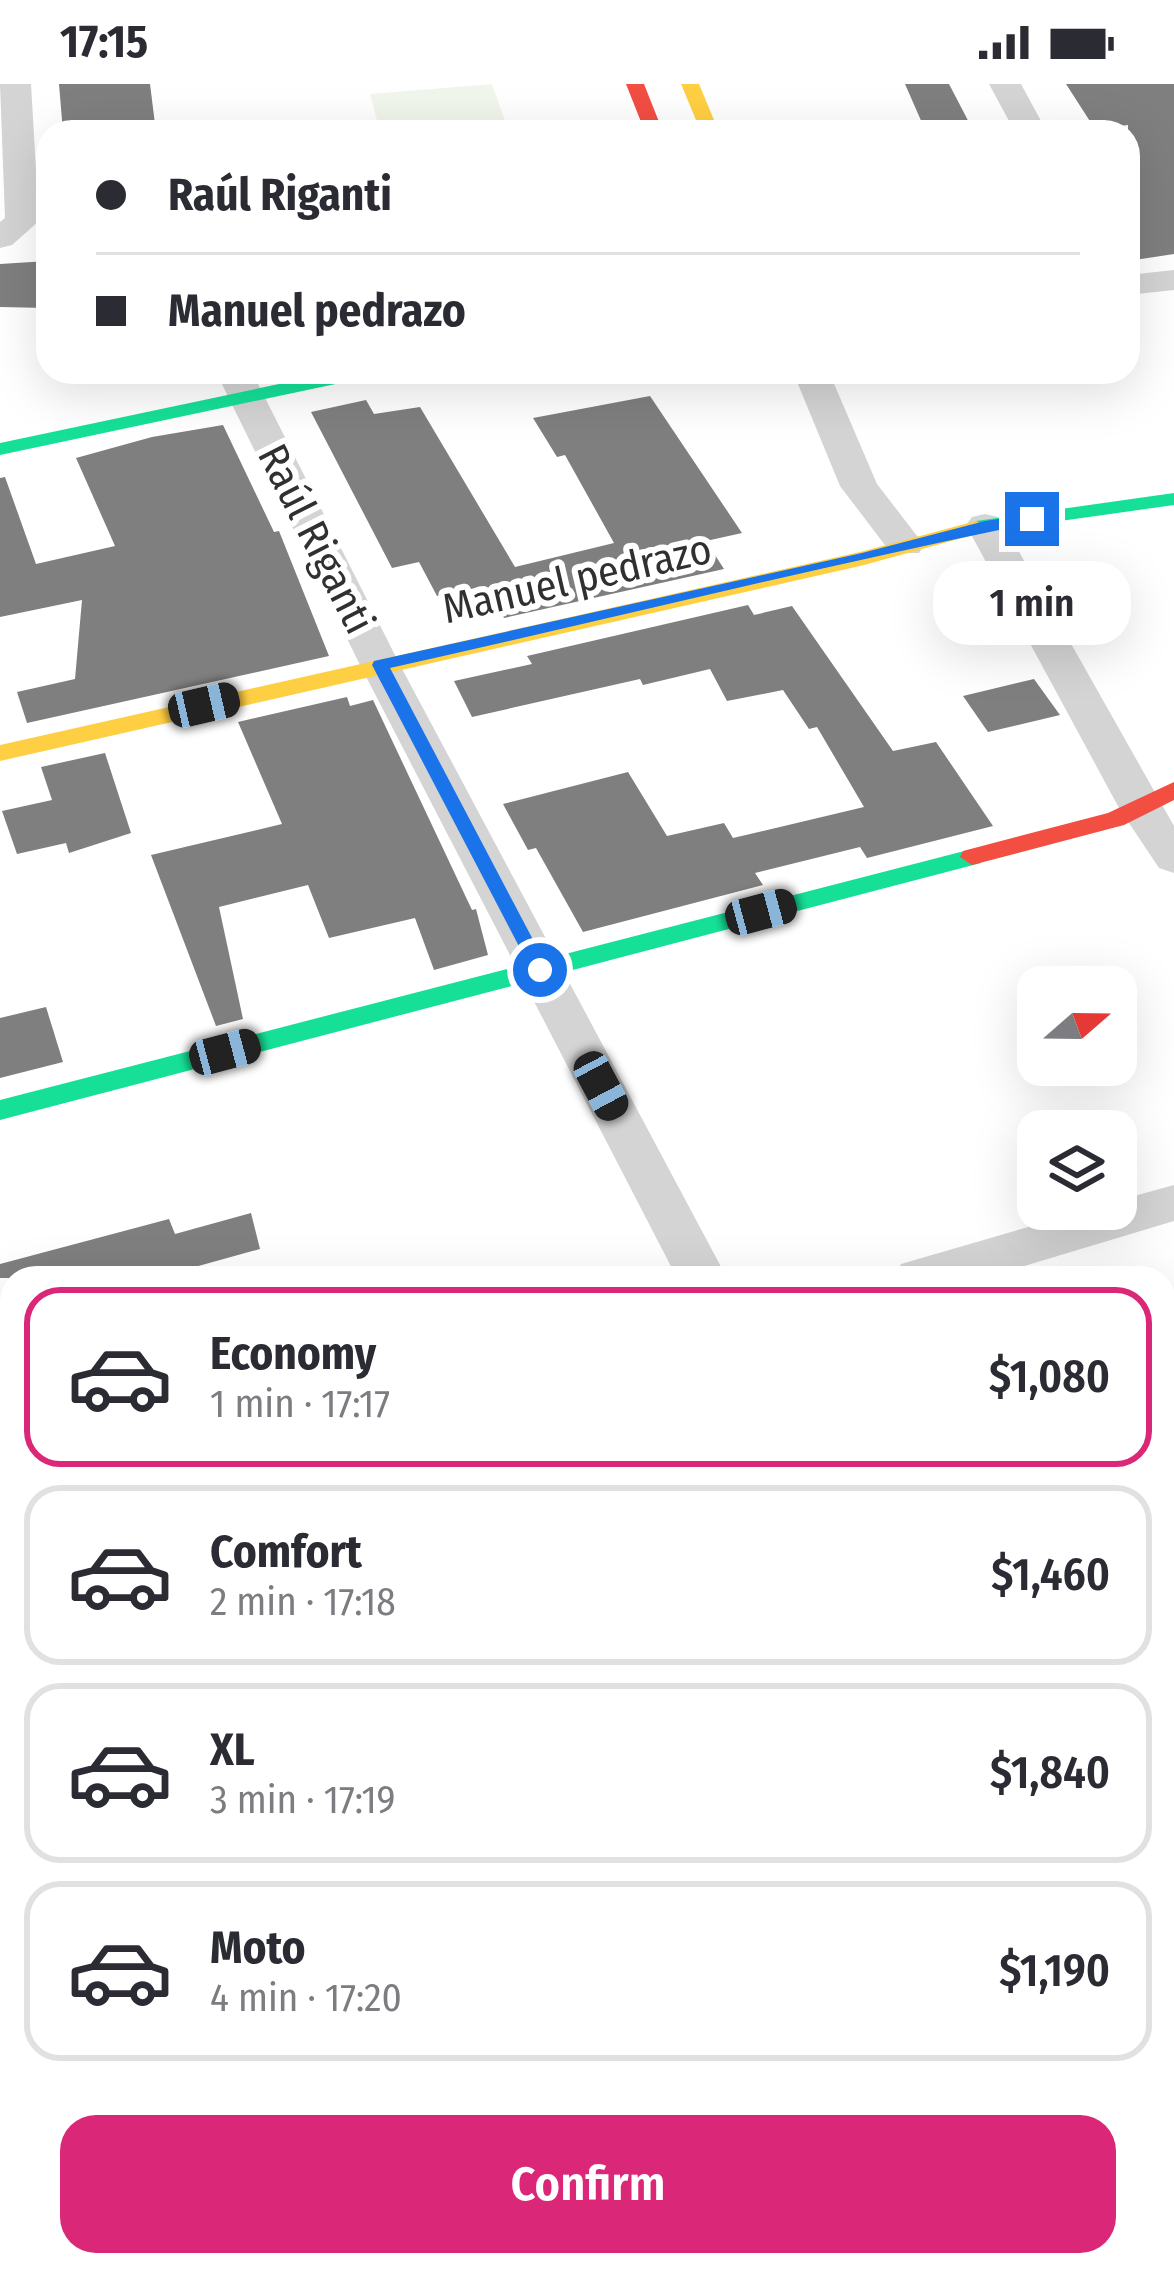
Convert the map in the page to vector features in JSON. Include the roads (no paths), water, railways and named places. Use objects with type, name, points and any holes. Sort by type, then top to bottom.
[{"type":"street","points":[[0,238],[22,220],[15,84]]},
{"type":"street","points":[[634,84],[650,120]]},
{"type":"street","points":[[690,84],[705,120]]},
{"type":"street","points":[[1004,84],[1024,120]]},
{"type":"street","points":[[1140,284],[1174,280]]},
{"type":"street","points":[[0,449],[209,384]]},
{"type":"street","name":"Raúl Riganti","points":[[228,384],[696,1266]]},
{"type":"street","points":[[817,384],[859,486],[905,545]]},
{"type":"street","name":"Manuel pedrazo","points":[[0,753],[985,525],[1174,499]]},
{"type":"street","points":[[985,525],[1157,799],[1174,858]]},
{"type":"street","points":[[0,1110],[1116,819],[1157,799]]},
{"type":"street","points":[[960,1266],[1174,1203]]}]
